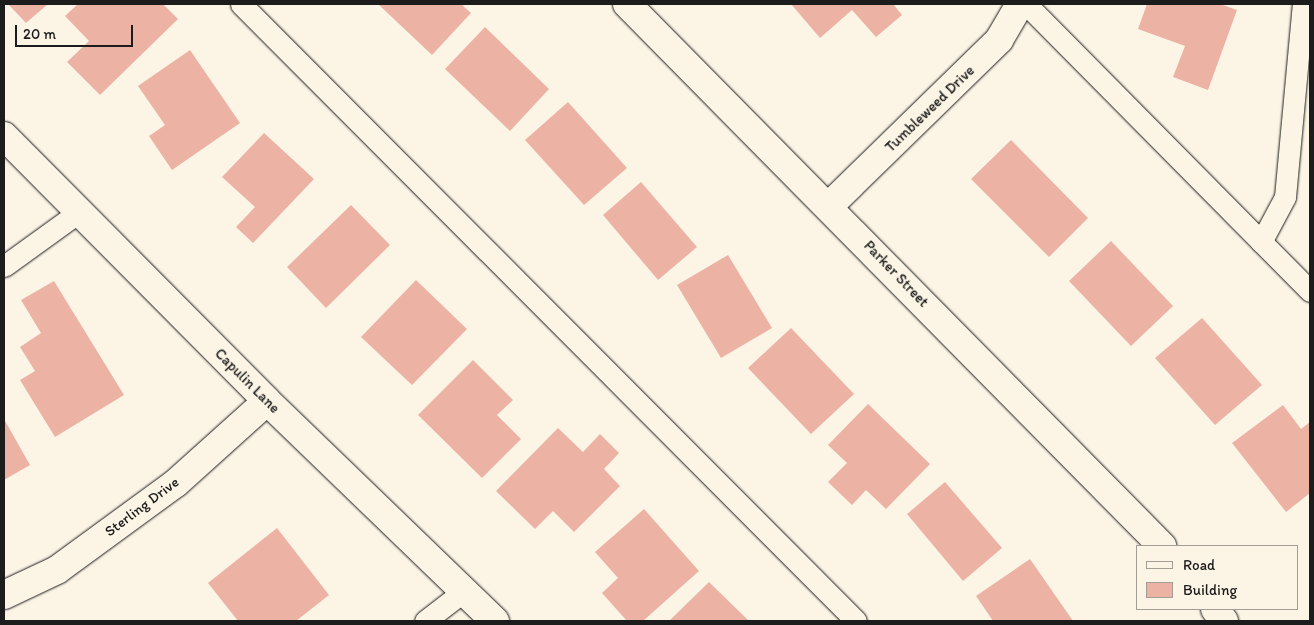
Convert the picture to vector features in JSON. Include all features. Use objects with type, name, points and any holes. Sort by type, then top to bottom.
[{"type":"street","name":"Parker Street","points":[[627,4],[829,206],[1161,545]]},
{"type":"street","name":"Tumbleweed Drive","points":[[829,206],[999,40],[1020,4]]},
{"type":"street","name":"Capulin Lane","points":[[4,136],[267,401],[495,621]]},
{"type":"street","name":"Sterling Drive","points":[[4,595],[57,570],[176,483],[267,401]]},
{"type":"street","points":[[1216,610],[1224,621]]},
{"type":"lane","points":[[241,4],[856,621]]},
{"type":"lane","points":[[1026,4],[1310,291]]},
{"type":"lane","points":[[1261,242],[1285,197],[1303,4]]},
{"type":"lane","points":[[4,266],[79,212]]},
{"type":"lane","points":[[425,621],[464,591]]},
{"type":"building","points":[[8,4],[48,4],[26,23]]},
{"type":"building","points":[[78,4],[163,4],[178,19],[100,95],[67,62],[89,41],[65,16]]},
{"type":"building","points":[[378,4],[461,4],[471,13],[432,55]]},
{"type":"building","points":[[791,4],[893,4],[902,15],[876,37],[852,10],[820,38]]},
{"type":"building","points":[[1147,4],[1220,4],[1237,10],[1208,90],[1173,77],[1185,46],[1138,29]]},
{"type":"building","points":[[485,27],[549,89],[510,131],[445,69]]},
{"type":"building","points":[[190,50],[240,123],[172,170],[149,136],[165,125],[138,86]]},
{"type":"building","points":[[568,102],[627,168],[584,205],[525,140]]},
{"type":"building","points":[[264,133],[314,179],[253,243],[236,227],[255,207],[222,177]]},
{"type":"building","points":[[1011,140],[1088,218],[1049,257],[971,179]]},
{"type":"building","points":[[641,182],[697,247],[658,280],[603,215]]},
{"type":"building","points":[[351,205],[390,245],[326,308],[287,267]]},
{"type":"building","points":[[1111,241],[1173,306],[1131,346],[1069,281]]},
{"type":"building","points":[[728,255],[772,328],[721,358],[677,285]]},
{"type":"building","points":[[416,280],[467,329],[412,385],[361,337]]},
{"type":"building","points":[[54,281],[124,395],[55,437],[20,380],[35,371],[20,347],[41,333],[21,300]]},
{"type":"building","points":[[1202,318],[1262,385],[1215,425],[1155,358]]},
{"type":"building","points":[[791,328],[854,394],[811,434],[748,368]]},
{"type":"building","points":[[473,360],[513,400],[497,415],[521,439],[482,478],[418,415]]},
{"type":"building","points":[[868,404],[930,464],[886,509],[866,490],[852,505],[828,482],[847,463],[828,445]]},
{"type":"building","points":[[1283,405],[1301,429],[1310,422],[1310,493],[1286,512],[1232,443]]},
{"type":"building","points":[[4,419],[30,465],[4,480]]},
{"type":"building","points":[[558,428],[583,452],[600,434],[619,453],[604,469],[620,486],[574,532],[553,511],[535,529],[496,491]]},
{"type":"building","points":[[945,482],[1002,548],[963,581],[907,514]]},
{"type":"building","points":[[644,509],[699,571],[643,621],[627,621],[602,593],[618,578],[595,552]]},
{"type":"building","points":[[277,528],[329,595],[296,621],[238,621],[208,583]]},
{"type":"building","points":[[1030,559],[1073,621],[993,621],[976,596]]},
{"type":"building","points":[[709,582],[749,621],[669,621]]}]
